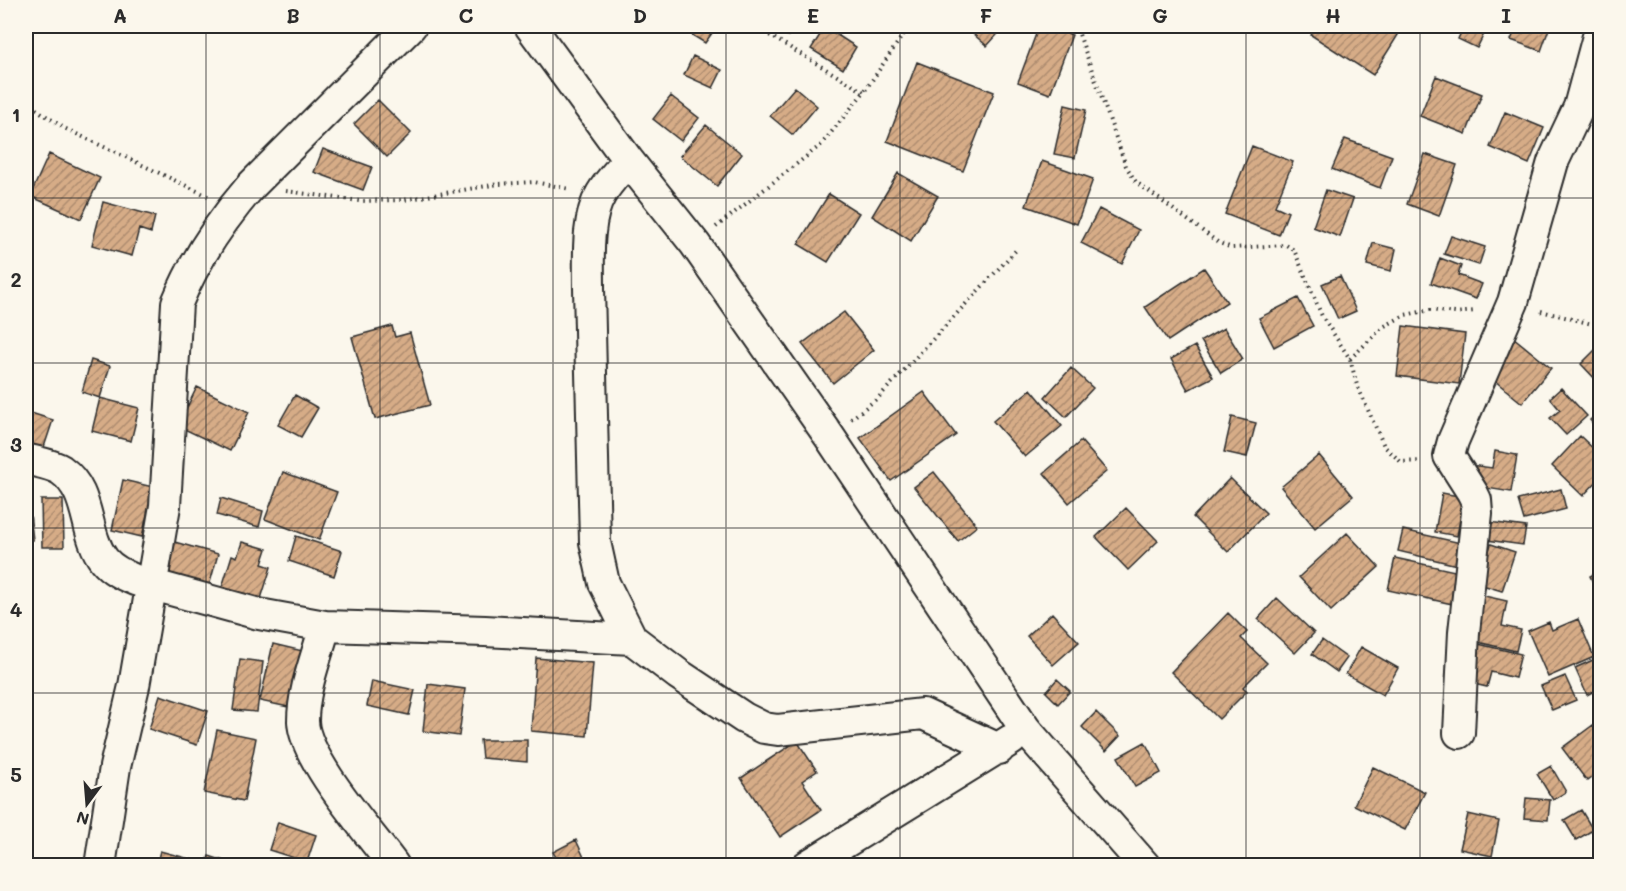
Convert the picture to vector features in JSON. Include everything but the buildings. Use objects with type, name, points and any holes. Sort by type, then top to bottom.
[{"type":"street","points":[[100,866],[115,767],[134,686],[165,506],[177,303],[187,278],[208,242],[242,197],[411,26]]},
{"type":"street","points":[[530,26],[628,160],[695,244],[829,436],[1026,730],[1145,866]]},
{"type":"street","points":[[1459,733],[1464,632],[1476,507],[1473,492],[1449,456],[1453,441],[1512,302],[1553,162],[1580,107],[1600,29]]},
{"type":"street","points":[[628,160],[600,195],[591,224],[588,250],[595,542],[604,583],[632,639],[678,674],[744,718],[764,728],[778,730],[923,714],[999,749]]},
{"type":"street","points":[[26,459],[60,469],[77,486],[97,549],[105,561],[117,572],[135,580],[259,614],[325,626],[632,639]]},
{"type":"street","points":[[325,626],[307,693],[303,723],[310,747],[329,780],[394,866]]},
{"type":"street","points":[[807,866],[999,749],[1026,730]]},
{"type":"path","points":[[754,26],[864,92]]},
{"type":"path","points":[[695,244],[821,145],[864,92],[909,26]]},
{"type":"path","points":[[1071,26],[1079,34],[1118,146],[1136,182],[1219,243],[1232,248],[1286,245],[1294,250],[1322,316],[1350,359],[1358,385],[1384,446],[1401,462],[1449,456]]},
{"type":"path","points":[[26,102],[64,128],[242,197],[359,201],[404,200],[499,184],[534,182],[600,195]]},
{"type":"path","points":[[829,436],[879,397],[1018,248]]},
{"type":"path","points":[[1350,359],[1383,327],[1405,315],[1430,310],[1455,313],[1481,311],[1512,302],[1566,319],[1600,326]]}]
